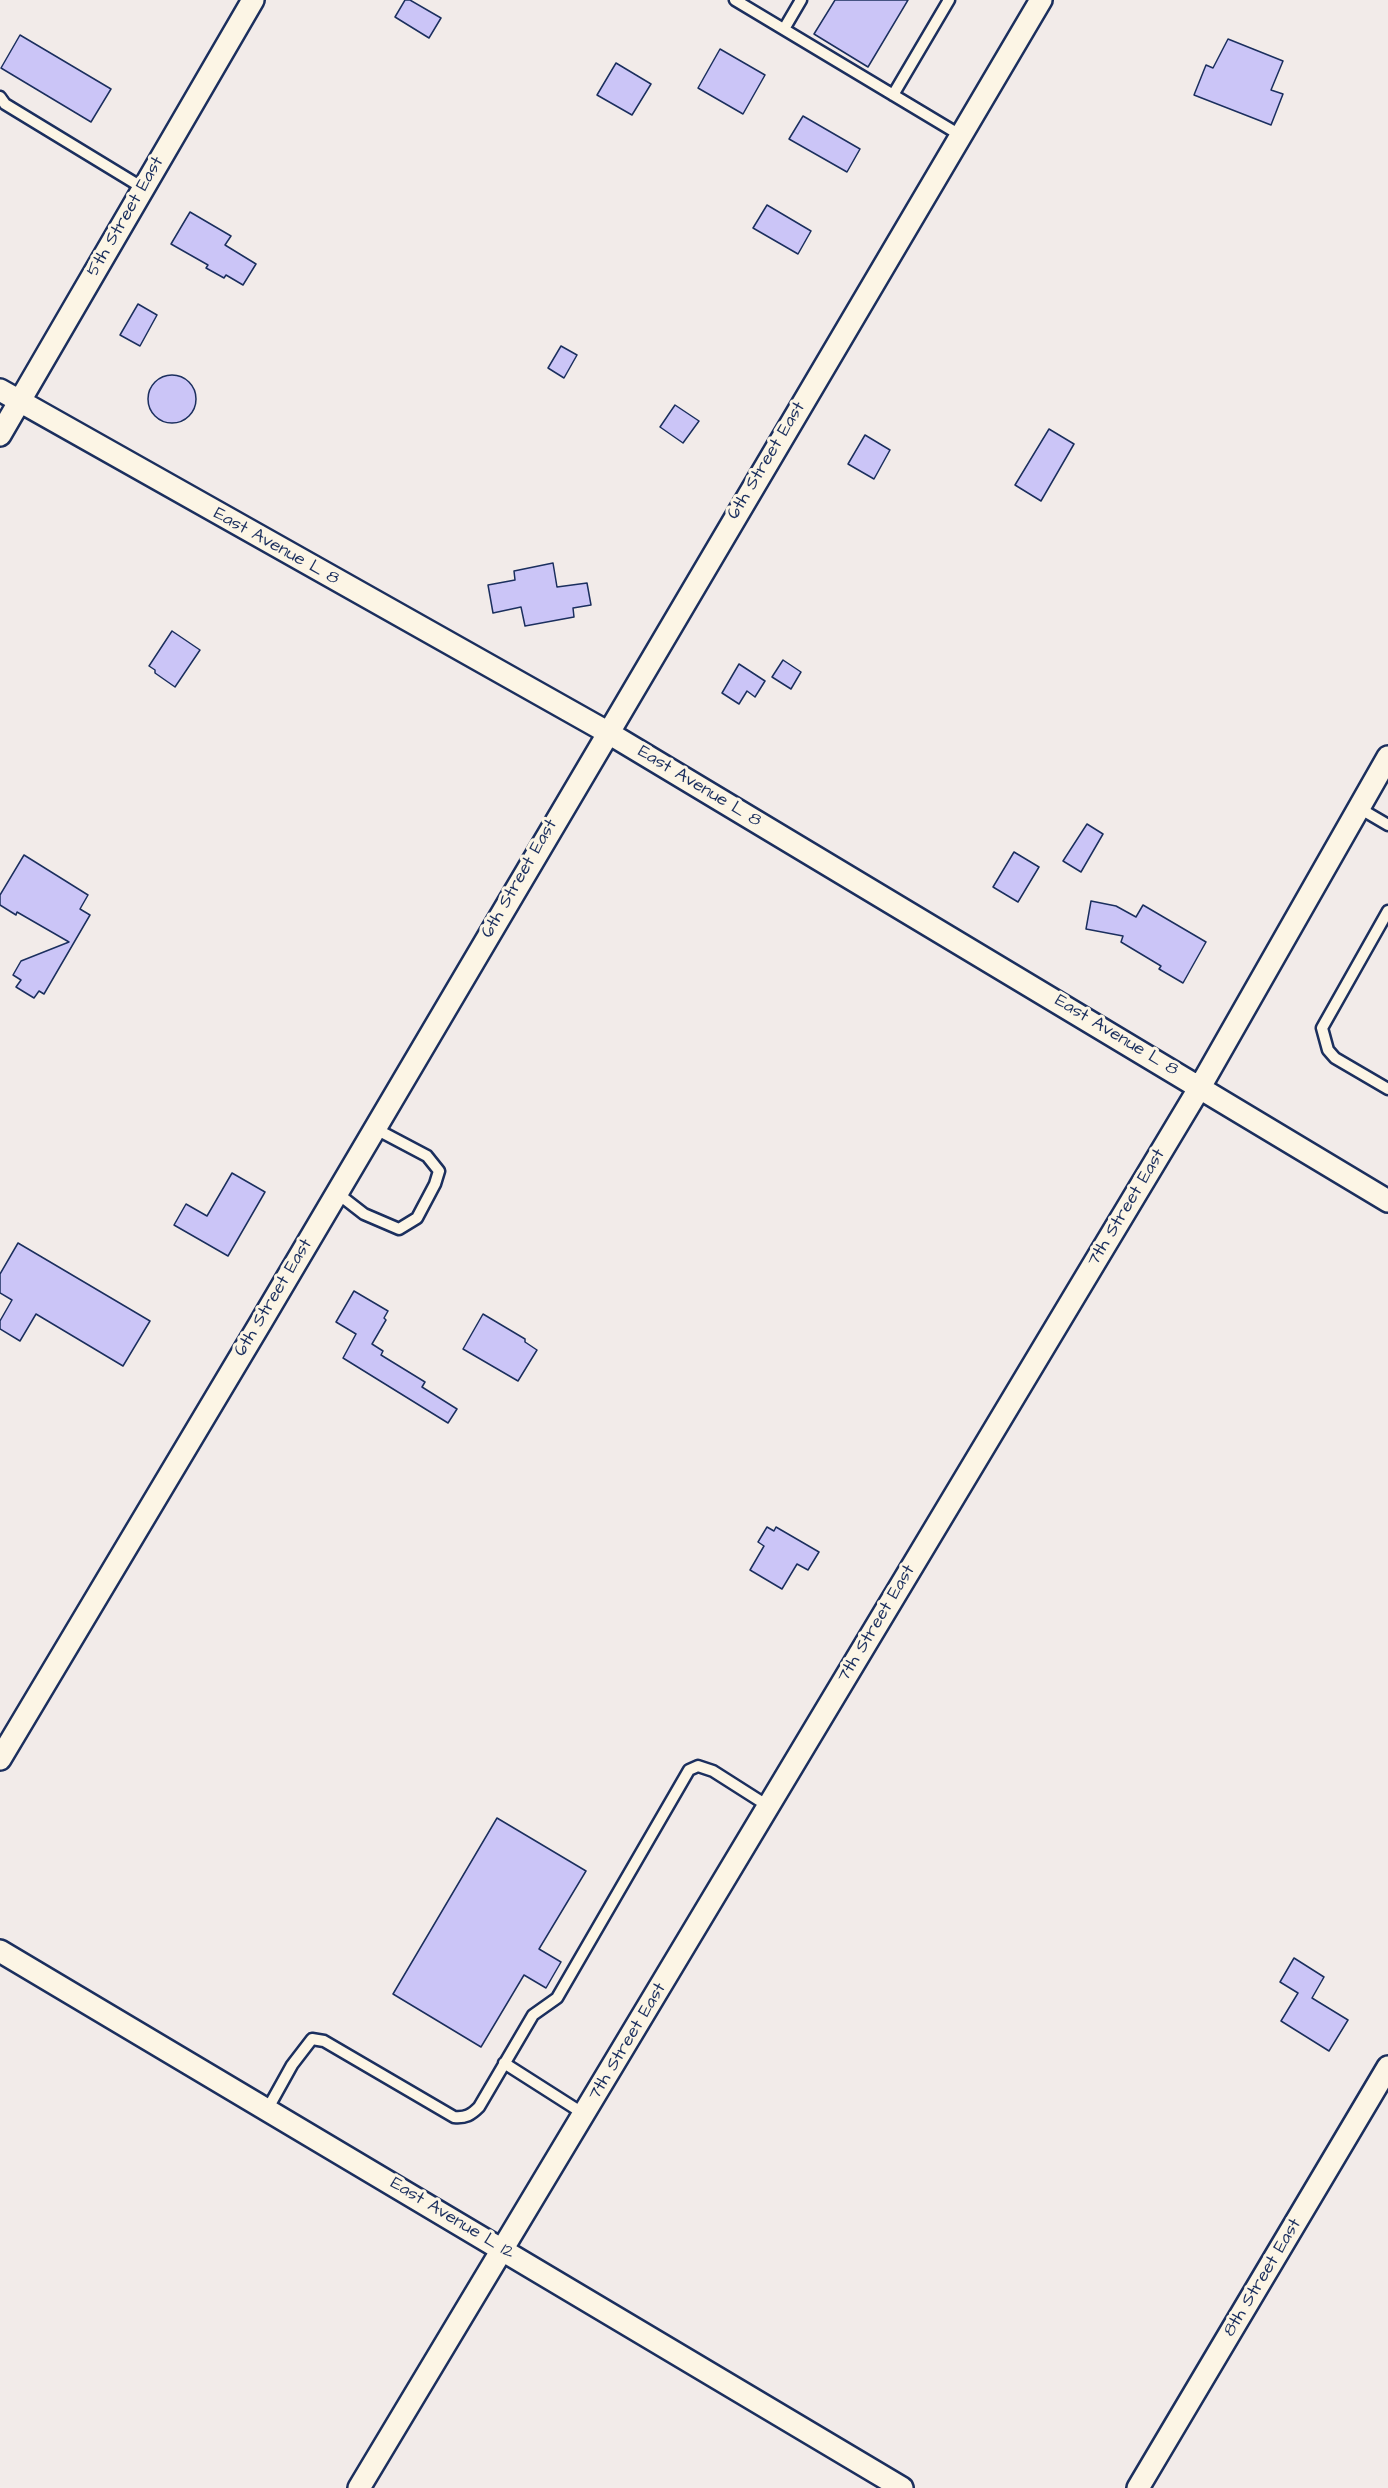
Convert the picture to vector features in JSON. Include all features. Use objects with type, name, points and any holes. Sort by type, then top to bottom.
[{"type":"street","name":"5th Street East","points":[[0,435],[252,0]]},
{"type":"street","name":"6th Street East","points":[[0,1759],[1041,0]]},
{"type":"street","name":"East Avenue L 8","points":[[0,390],[606,732],[1388,1201]]},
{"type":"street","name":"7th Street East","points":[[359,2488],[1200,1087],[1388,757]]},
{"type":"street","name":"East Avenue L 12","points":[[0,1951],[902,2488]]},
{"type":"street","name":"8th Street East","points":[[1138,2488],[1388,2067]]},
{"type":"lane","points":[[735,0],[960,135]]},
{"type":"lane","points":[[784,29],[801,0]]},
{"type":"lane","points":[[893,95],[949,0]]},
{"type":"lane","points":[[0,96],[5,104],[143,188]]},
{"type":"lane","points":[[1359,808],[1388,825]]},
{"type":"lane","points":[[1388,911],[1322,1028],[1328,1050],[1335,1058],[1388,1089]]},
{"type":"lane","points":[[336,1193],[364,1214],[399,1229],[417,1218],[435,1184],[439,1171],[427,1156],[374,1128]]},
{"type":"lane","points":[[267,2110],[292,2065],[312,2039],[324,2041],[454,2117],[462,2118],[472,2114],[479,2107],[533,2015],[557,1998],[689,1770],[698,1766],[713,1771],[768,1806]]},
{"type":"lane","points":[[504,2063],[584,2114]]},
{"type":"building","points":[[405,0],[410,0],[441,18],[429,38],[395,17]]},
{"type":"building","points":[[835,0],[908,0],[868,67],[814,34]]},
{"type":"building","points":[[20,35],[111,89],[91,122],[1,68]]},
{"type":"building","points":[[1228,39],[1283,61],[1271,90],[1283,94],[1271,125],[1194,95],[1206,65],[1213,68]]},
{"type":"building","points":[[720,49],[765,75],[743,114],[698,88]]},
{"type":"building","points":[[616,63],[651,84],[632,115],[597,95]]},
{"type":"building","points":[[803,116],[860,149],[847,172],[789,139]]},
{"type":"building","points":[[767,205],[811,231],[798,254],[753,228]]},
{"type":"building","points":[[190,212],[231,236],[225,245],[256,264],[243,285],[226,275],[224,278],[206,268],[208,265],[171,244]]},
{"type":"building","points":[[138,304],[157,315],[140,346],[120,335]]},
{"type":"building","points":[[561,346],[577,355],[564,378],[548,368]]},
{"type":"building","points":[[172,375],[189,382],[196,399],[189,416],[172,423],[155,416],[148,399],[155,382]]},
{"type":"building","points":[[675,405],[699,421],[683,443],[660,427]]},
{"type":"building","points":[[1049,429],[1074,444],[1041,501],[1015,485]]},
{"type":"building","points":[[865,435],[890,450],[874,479],[848,464]]},
{"type":"building","points":[[553,563],[557,587],[587,583],[591,605],[573,608],[574,617],[525,626],[521,607],[493,613],[488,585],[515,580],[514,571]]},
{"type":"building","points":[[172,631],[200,650],[175,687],[149,666]]},
{"type":"building","points":[[783,660],[801,672],[791,689],[772,677]]},
{"type":"building","points":[[739,664],[765,681],[755,697],[747,691],[739,704],[722,693]]},
{"type":"building","points":[[1087,824],[1103,834],[1081,872],[1063,861]]},
{"type":"building","points":[[1014,852],[1039,867],[1018,902],[993,887]]},
{"type":"building","points":[[24,855],[88,895],[80,909],[90,915],[44,994],[39,991],[34,998],[16,987],[21,980],[13,975],[21,961],[69,942],[17,912],[16,915],[0,905],[0,895]]},
{"type":"building","points":[[1091,901],[1116,906],[1136,917],[1143,905],[1206,942],[1183,983],[1159,969],[1161,966],[1121,942],[1123,936],[1086,929]]},
{"type":"building","points":[[232,1173],[265,1192],[228,1256],[174,1225],[186,1204],[207,1216]]},
{"type":"building","points":[[18,1243],[150,1321],[123,1366],[36,1314],[20,1341],[0,1329],[0,1321],[12,1300],[0,1293],[0,1274]]},
{"type":"building","points":[[354,1291],[388,1311],[384,1318],[386,1320],[372,1344],[383,1351],[381,1355],[425,1382],[422,1387],[457,1409],[448,1423],[343,1358],[356,1334],[336,1322]]},
{"type":"building","points":[[483,1314],[525,1339],[525,1342],[537,1350],[518,1381],[463,1349]]},
{"type":"building","points":[[767,1527],[774,1531],[776,1527],[819,1552],[808,1570],[797,1564],[782,1589],[750,1570],[764,1546],[758,1542]]},
{"type":"building","points":[[497,1818],[586,1871],[539,1949],[561,1962],[546,1988],[524,1975],[481,2047],[393,1994]]},
{"type":"building","points":[[1294,1958],[1324,1977],[1312,1998],[1348,2020],[1329,2051],[1281,2021],[1298,1993],[1280,1982]]}]
